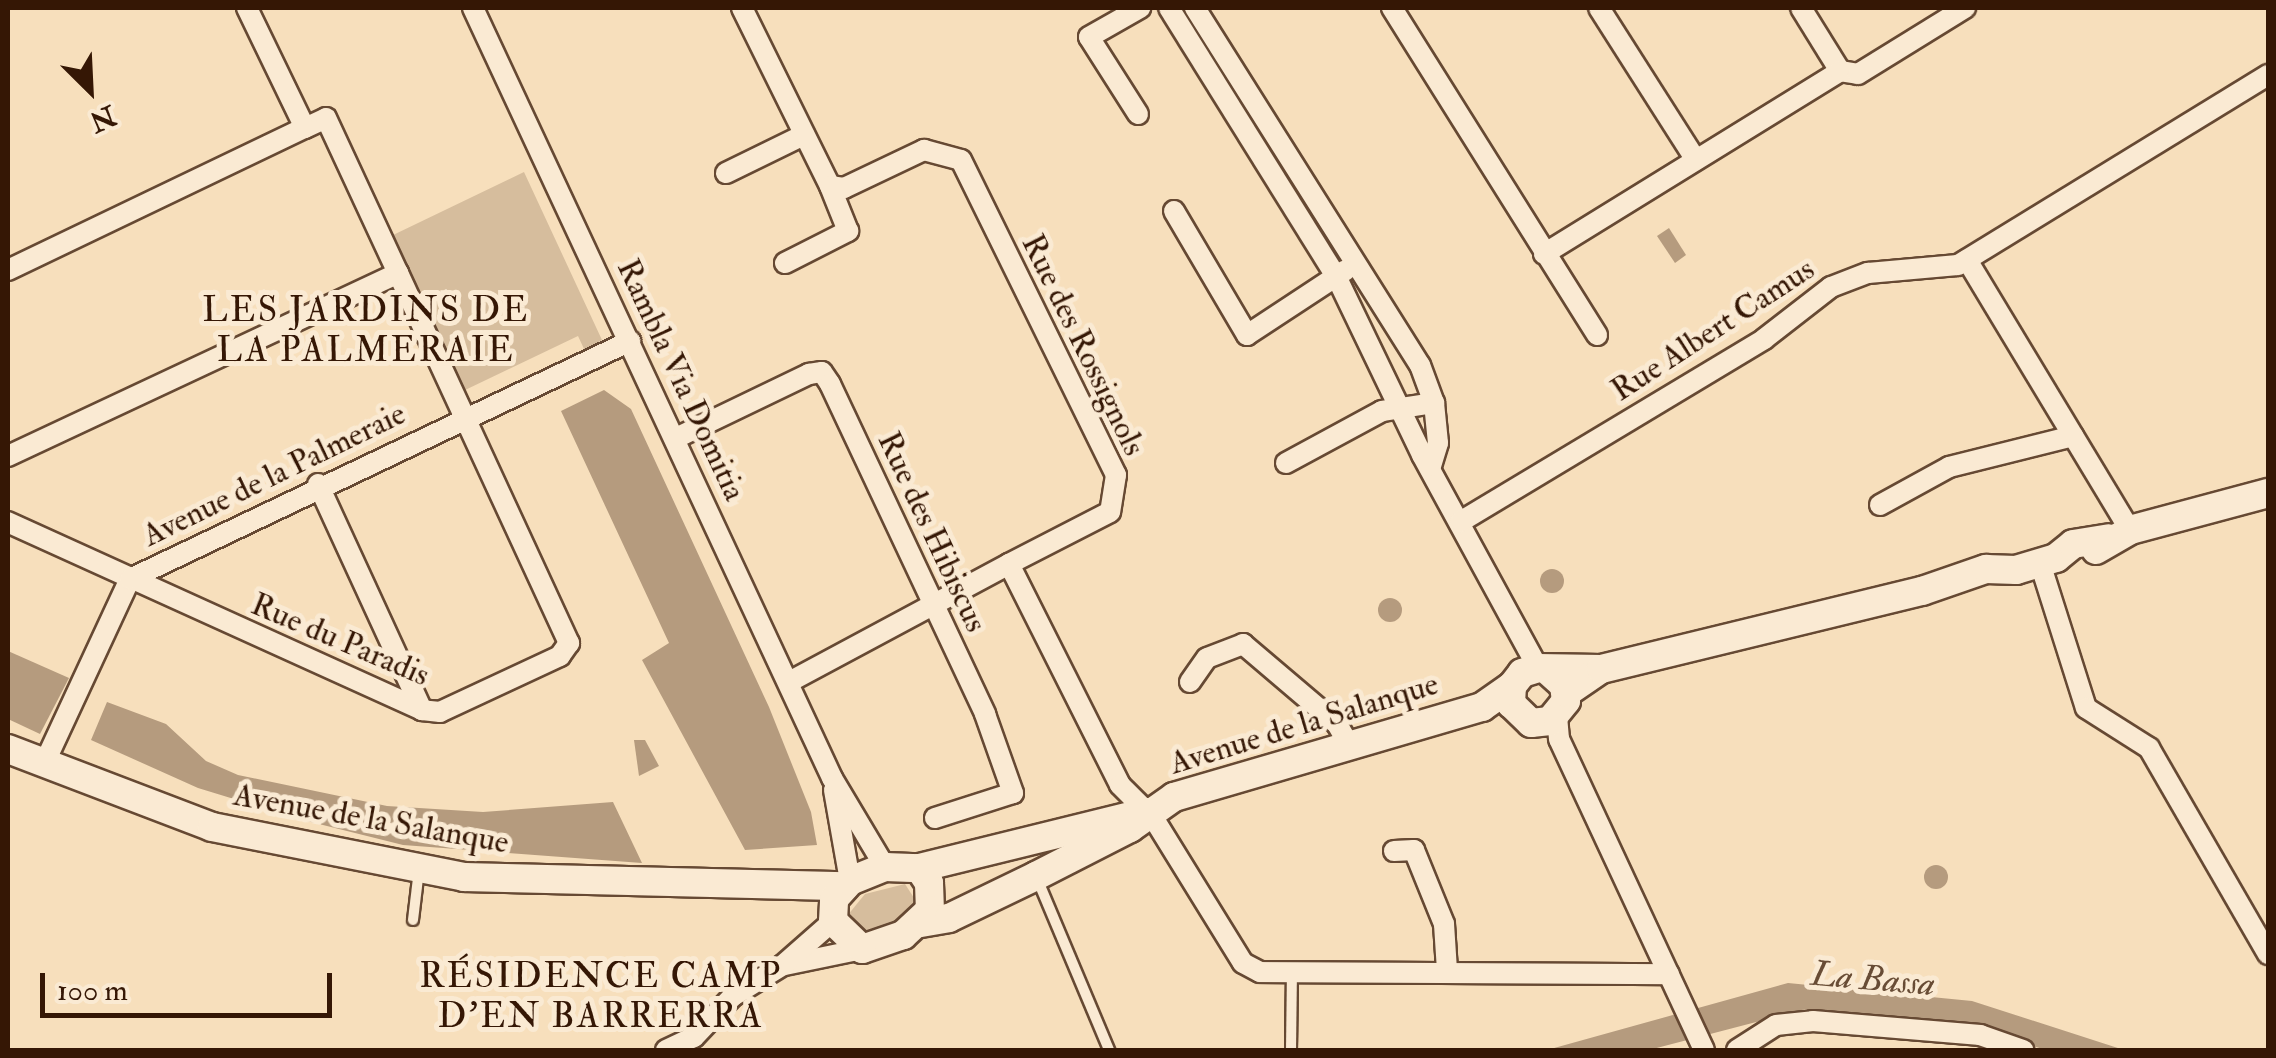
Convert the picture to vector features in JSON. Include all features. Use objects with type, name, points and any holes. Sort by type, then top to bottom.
[{"type":"street","points":[[248,8],[305,128]]},
{"type":"street","name":"Rambla Via Domitia","points":[[473,8],[832,778],[885,867]]},
{"type":"street","points":[[742,8],[848,230],[785,263]]},
{"type":"street","points":[[1138,114],[1089,37],[1140,8]]},
{"type":"street","points":[[1169,8],[1336,276],[1460,522],[1702,1045]]},
{"type":"street","points":[[1195,8],[1420,365],[1434,403],[1438,442],[1431,466]]},
{"type":"street","points":[[1392,8],[1597,336]]},
{"type":"street","points":[[1599,8],[1696,160]]},
{"type":"street","points":[[1801,8],[1840,71]]},
{"type":"street","points":[[1544,254],[1840,71],[1858,74],[1965,8]]},
{"type":"street","name":"Rue Albert Camus","points":[[1460,522],[1764,339],[1831,287],[1868,273],[1967,260],[2268,75]]},
{"type":"street","points":[[8,270],[326,118],[465,417]]},
{"type":"street","points":[[726,173],[804,135]]},
{"type":"street","name":"Rue des Rossignols","points":[[830,186],[844,188],[924,150],[961,160],[1116,475],[1110,512],[1008,564]]},
{"type":"street","points":[[1174,211],[1246,334],[1356,263]]},
{"type":"street","points":[[1967,260],[2073,436],[2120,534]]},
{"type":"street","points":[[8,456],[398,273]]},
{"type":"street","name":"Avenue de la Palmeraie","points":[[44,764],[130,579],[318,484],[630,341]]},
{"type":"street","name":"Rue des Hibiscus","points":[[676,438],[822,372],[933,604],[1013,793],[935,818]]},
{"type":"street","points":[[1286,463],[1382,411],[1434,403]]},
{"type":"street","name":"Rue du Paradis","points":[[8,522],[422,710],[440,712],[560,656],[569,643],[465,417]]},
{"type":"street","points":[[1880,506],[1948,467],[2073,436]]},
{"type":"street","points":[[318,484],[422,710]]},
{"type":"street","points":[[1538,693],[1601,669],[1941,586],[1992,587],[2037,563],[2065,562],[2094,552],[2120,534],[2268,493]]},
{"type":"street","points":[[2037,563],[2086,708],[2149,748],[2268,954]]},
{"type":"street","points":[[789,682],[1008,564],[1120,785],[1148,812],[1243,962],[1260,972],[1669,974]]},
{"type":"street","points":[[1190,682],[1207,658],[1243,644],[1336,724],[1348,743]]},
{"type":"street","name":"Avenue de la Salanque","points":[[8,748],[212,827],[419,869],[618,885],[765,880],[796,886],[840,899],[862,948],[921,923],[949,918],[1036,876],[1174,797],[1348,743],[1538,693]]},
{"type":"street","name":"Rambla Via Domitia","points":[[832,778],[840,899]]},
{"type":"street","name":"Avenue de la Salanque","points":[[885,867],[919,868],[1148,812]]},
{"type":"street","points":[[1020,841],[1036,876]]},
{"type":"street","points":[[1394,851],[1414,850],[1444,924],[1447,970]]},
{"type":"street","points":[[666,1050],[694,1036],[733,996],[783,965],[840,899],[885,867]]},
{"type":"street","points":[[919,868],[933,896],[921,923]]},
{"type":"street","points":[[783,965],[862,948]]},
{"type":"street","points":[[1737,1050],[1776,1025],[1813,1020],[1980,1036],[2023,1050]]},
{"type":"lane","points":[[413,920],[419,869]]},
{"type":"lane","points":[[1036,876],[1109,1050]]},
{"type":"lane","points":[[1292,972],[1292,1050]]},
{"type":"shaded area","points":[[524,172],[602,340],[585,351],[578,336],[463,391],[391,236]]},
{"type":"shaded area","points":[[1669,228],[1686,255],[1675,263],[1657,236]]},
{"type":"shaded area","points":[[604,390],[631,409],[769,707],[811,812],[817,845],[745,850],[642,660],[669,643],[561,411]]},
{"type":"shaded area","points":[[1552,569],[1564,581],[1552,593],[1540,581]]},
{"type":"shaded area","points":[[1390,598],[1399,601],[1399,619],[1390,622],[1381,619],[1378,610],[1381,601]]},
{"type":"shaded area","points":[[8,651],[69,678],[40,734],[8,719]]},
{"type":"shaded area","points":[[107,702],[166,724],[206,761],[238,775],[387,806],[483,812],[613,802],[642,863],[403,845],[299,819],[198,788],[91,740]]},
{"type":"shaded area","points":[[634,740],[645,740],[659,766],[639,776]]},
{"type":"shaded area","points":[[1936,865],[1948,877],[1936,889],[1924,877]]},
{"type":"shaded area","points":[[905,884],[916,901],[901,919],[862,933],[847,916],[865,894]]},
{"type":"shaded area","points":[[1788,983],[1972,1001],[2124,1050],[2046,1050],[1962,1025],[1806,1009],[1649,1050],[1547,1050]]},
{"type":"district","name":"LES JARDINS DE LA PALMERAIE","points":[[366,330]]},
{"type":"district","name":"RÉSIDENCE CAMP D'EN BARRERRA","points":[[601,996]]},
{"type":"water label","name":"La Bassa","points":[[1873,979]]}]
